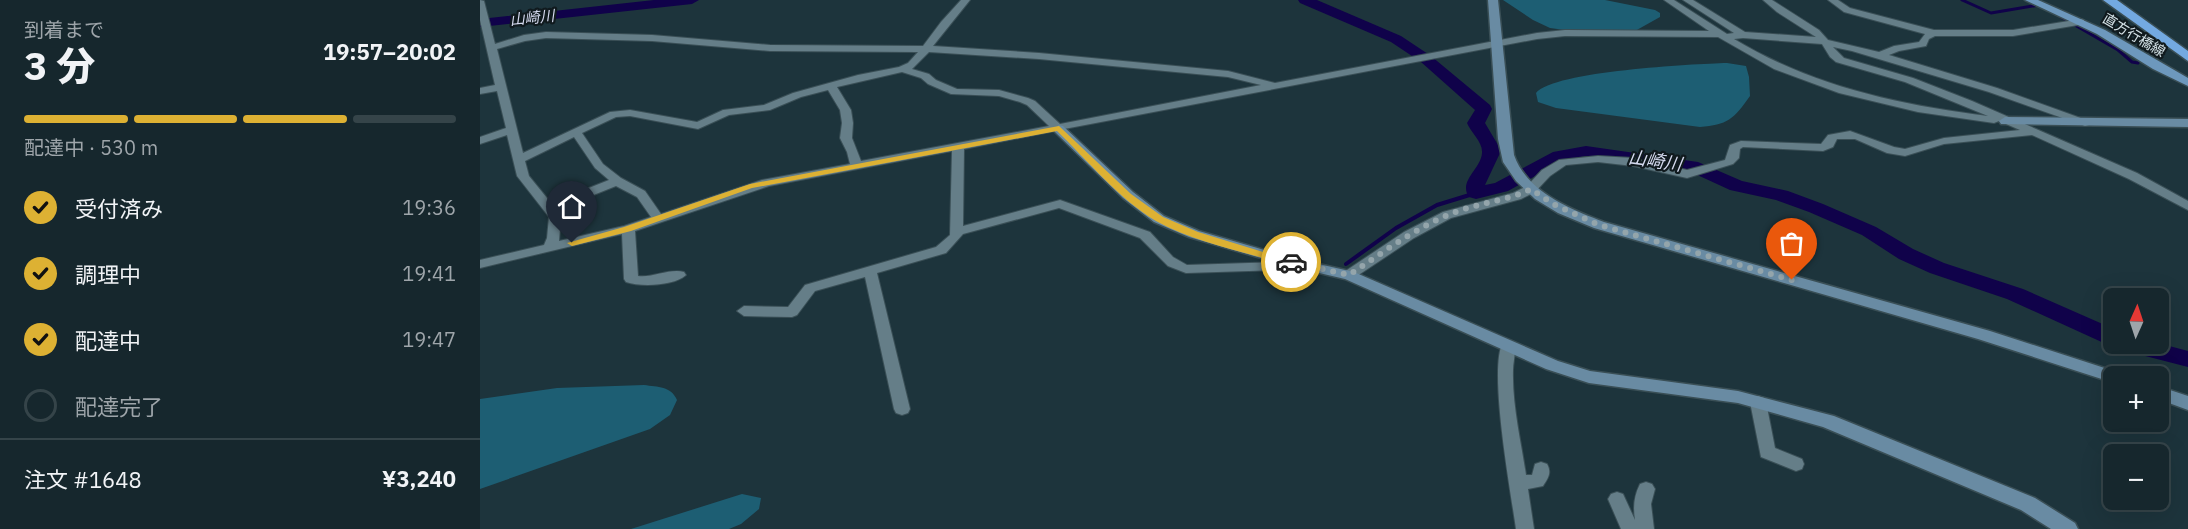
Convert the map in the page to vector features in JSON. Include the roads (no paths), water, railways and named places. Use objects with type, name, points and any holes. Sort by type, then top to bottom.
[{"type":"highway","points":[[2109,0],[2188,57]]},
{"type":"highway","points":[[2121,0],[2188,50]]},
{"type":"main road","name":"直方行橋線","points":[[2030,0],[2081,22],[2123,44],[2157,67],[2188,83]]},
{"type":"street","points":[[519,159],[622,112],[698,126],[722,114],[766,108],[797,95],[858,78],[902,69],[912,64],[926,50],[944,24],[966,0]]},
{"type":"street","points":[[1493,0],[1504,133],[1509,158],[1526,183],[1553,204],[1599,225],[1984,335],[2103,373]]},
{"type":"street","points":[[1668,0],[1755,55],[1793,74],[1845,92],[1931,112],[2005,121],[2188,123]]},
{"type":"street","points":[[1687,0],[1743,34]]},
{"type":"street","points":[[1768,1],[1785,0]]},
{"type":"street","points":[[1832,0],[1847,10],[1933,33],[2013,33],[2081,22]]},
{"type":"street","points":[[480,1],[499,87],[524,176],[555,217],[556,225],[550,247]]},
{"type":"street","points":[[1768,1],[1815,32],[1825,41],[1832,55],[1849,64],[1928,86],[2133,176],[2188,206]]},
{"type":"street","points":[[480,264],[628,229],[750,186],[1565,33],[1743,34],[1825,41],[1881,55],[2012,96],[2085,123]]},
{"type":"street","points":[[1881,55],[1897,48],[1923,44],[1925,38],[1933,33]]},
{"type":"street","points":[[491,48],[524,38],[556,35],[652,38],[770,48],[926,50],[1039,56],[1228,74],[1276,86]]},
{"type":"street","points":[[902,69],[924,76],[955,92],[999,93],[1031,103],[1128,195],[1159,219],[1194,234],[1290,262],[1349,275],[1508,346],[1589,376],[1758,402],[1828,421],[2028,504],[2068,529]]},
{"type":"street","points":[[480,92],[499,87]]},
{"type":"street","points":[[831,87],[849,116],[846,138],[853,152],[856,166]]},
{"type":"street","points":[[480,141],[511,130]]},
{"type":"street","points":[[1349,275],[1409,235],[1448,215],[1517,196],[1526,183],[1556,165],[1574,159],[1633,162],[1687,174],[1729,162],[1733,158],[1734,147],[1741,144],[1823,148],[1829,145],[1832,137],[1842,135],[1858,137],[1894,151],[1905,152],[1942,142],[2032,132]]},
{"type":"street","points":[[574,133],[578,135],[599,166],[617,181],[641,194],[658,218]]},
{"type":"street","points":[[744,311],[792,312],[810,288],[941,250],[956,236],[958,147]]},
{"type":"street","points":[[548,209],[617,181]]},
{"type":"street","points":[[956,232],[1060,204],[1145,235],[1166,259],[1186,269],[1276,266],[1290,262]]},
{"type":"street","points":[[628,229],[631,279],[635,282],[679,275]]},
{"type":"street","points":[[870,270],[902,409]]},
{"type":"street","points":[[1508,346],[1504,370],[1525,529]]},
{"type":"street","points":[[2169,396],[2188,403]]},
{"type":"street","points":[[1758,402],[1767,452],[1796,464]]},
{"type":"street","points":[[1518,483],[1536,481],[1541,475],[1541,469]]},
{"type":"street","points":[[1645,529],[1642,504],[1646,489]]},
{"type":"street","points":[[1617,499],[1630,529]]},
{"type":"waterway","name":"山崎川","points":[[480,23],[692,0]]},
{"type":"waterway","name":"山崎川","points":[[1305,0],[1396,39],[1426,59],[1484,109],[1476,123],[1490,145],[1491,153],[1477,182],[1476,193],[1501,187],[1559,156],[1586,151],[1698,168],[1737,186],[1781,195],[1816,208],[1869,231],[1906,254],[1937,268],[2015,294],[2103,333]]},
{"type":"waterway","points":[[1962,0],[1991,13],[2039,5]]},
{"type":"waterway","points":[[2061,17],[2118,50],[2132,62],[2138,63]]},
{"type":"waterway","points":[[1346,264],[1396,228],[1437,205],[1476,193]]},
{"type":"waterway","name":"山崎川","points":[[2169,354],[2188,359]]}]
